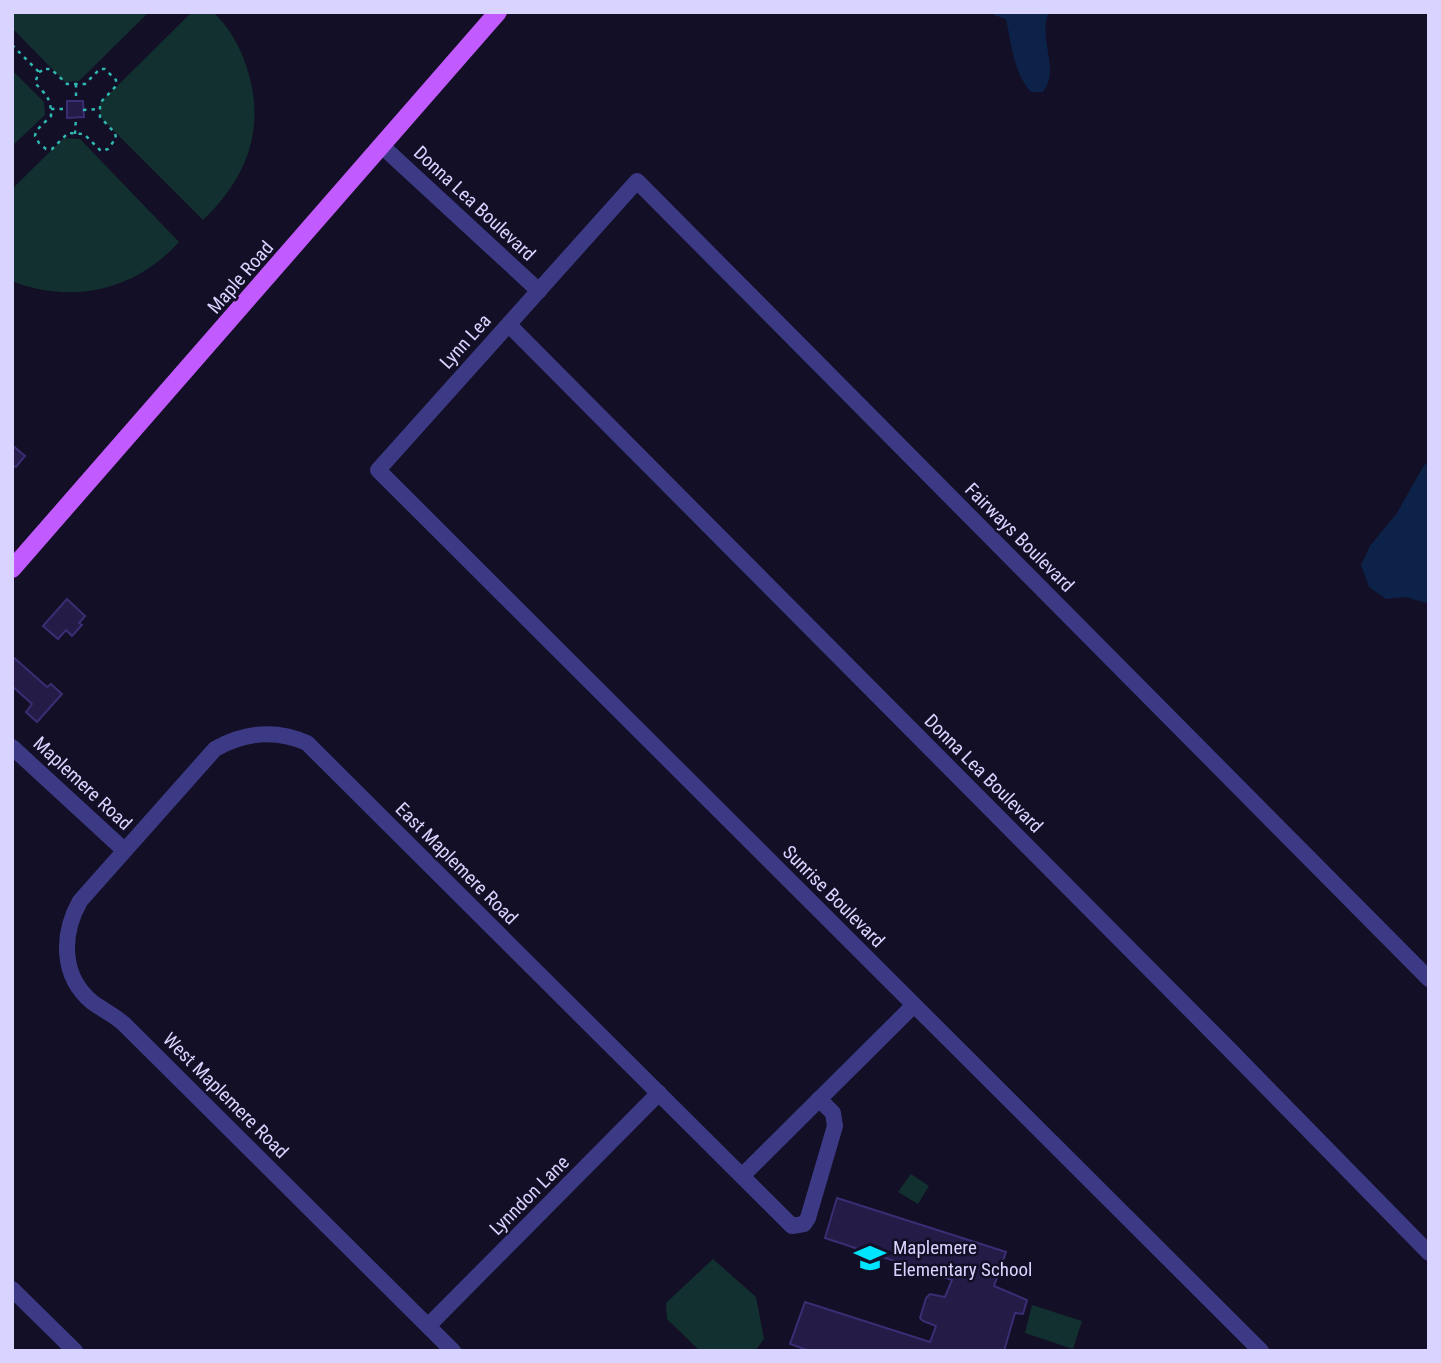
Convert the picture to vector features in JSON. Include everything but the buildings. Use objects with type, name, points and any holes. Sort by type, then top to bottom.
[{"type":"main road","name":"Maple Road","points":[[12,569],[383,147],[498,12]]},
{"type":"street","name":"Donna Lea Boulevard","points":[[383,147],[539,291]]},
{"type":"street","name":"Fairways Boulevard","points":[[584,240],[637,181],[1429,979]]},
{"type":"street","name":"Lynn Lea","points":[[378,470],[584,240]]},
{"type":"street","name":"Donna Lea Boulevard","points":[[509,325],[1429,1253]]},
{"type":"street","name":"Sunrise Boulevard","points":[[378,470],[1261,1351]]},
{"type":"street","name":"East Maplemere Road","points":[[124,850],[215,750],[228,742],[260,733],[278,734],[307,743],[792,1226],[804,1224],[808,1218],[835,1126],[833,1113],[819,1099]]},
{"type":"street","name":"Maplemere Road","points":[[12,747],[124,850]]},
{"type":"street","name":"West Maplemere Road","points":[[124,850],[80,901],[67,930],[67,958],[71,973],[80,989],[90,1000],[124,1024],[453,1351]]},
{"type":"street","points":[[742,1176],[914,1005]]},
{"type":"street","name":"Lynndon Lane","points":[[428,1326],[659,1093]]},
{"type":"street","points":[[12,1289],[75,1351]]},
{"type":"path","points":[[12,45],[39,72]]},
{"type":"path","points":[[51,69],[67,84],[85,84],[100,69],[111,73],[117,80],[116,86],[100,103],[100,117],[115,133],[116,138],[108,149],[101,150],[84,134],[68,134],[52,149],[46,149],[39,143],[35,136],[36,131],[51,116],[50,100],[35,83],[39,72],[51,69]]},
{"type":"path","points":[[76,84],[76,101]]},
{"type":"path","points":[[51,109],[67,109]]},
{"type":"path","points":[[83,110],[100,110]]},
{"type":"path","points":[[75,134],[76,117]]},
{"type":"green space","points":[[12,12],[149,12],[79,81],[65,82],[12,28]]},
{"type":"green space","points":[[192,12],[213,12],[231,33],[243,57],[254,103],[254,125],[243,165],[220,202],[203,220],[100,117],[100,103]]},
{"type":"green space","points":[[12,70],[44,102],[45,115],[12,146]]},
{"type":"green space","points":[[64,138],[80,139],[179,242],[143,272],[123,282],[80,292],[57,292],[12,281],[12,189]]},
{"type":"green space","points":[[911,1174],[929,1186],[918,1204],[898,1192]]},
{"type":"green space","points":[[713,1259],[756,1297],[764,1339],[755,1351],[700,1351],[667,1319],[666,1303]]},
{"type":"green space","points":[[1032,1305],[1082,1321],[1073,1349],[1025,1333]]},
{"type":"water","points":[[993,12],[1049,12],[1046,33],[1050,73],[1043,92],[1031,92],[1025,85],[1014,57],[1006,19],[994,15]]},
{"type":"water","points":[[1429,463],[1429,604],[1406,597],[1386,599],[1369,587],[1361,565],[1370,546],[1397,513],[1424,465]]},
{"type":"place","name":"Maplemere Elementary School","points":[[870,1258]]}]
